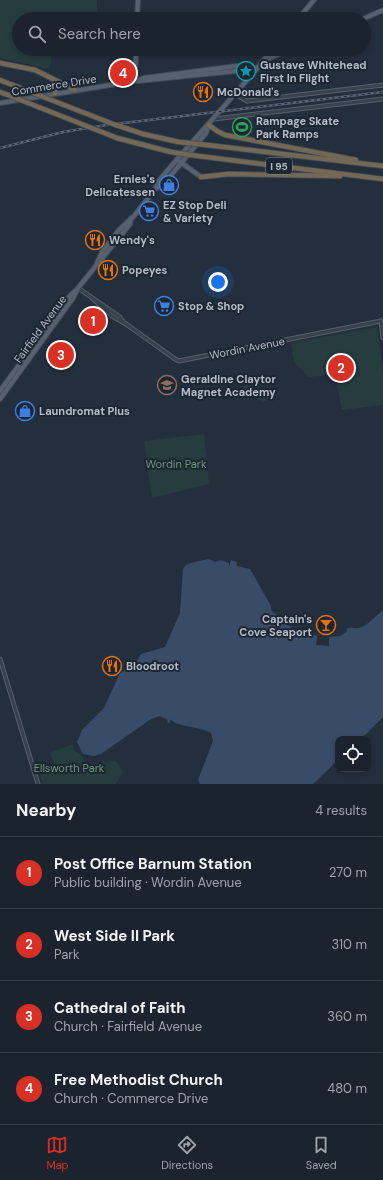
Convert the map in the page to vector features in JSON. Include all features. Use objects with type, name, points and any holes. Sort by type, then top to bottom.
[{"type":"highway","points":[[0,63],[24,67],[50,77],[75,90]]},
{"type":"highway","points":[[50,77],[56,84],[54,93]]},
{"type":"highway","name":"I 95","points":[[0,80],[113,124],[143,134],[179,142],[358,162]]},
{"type":"highway","name":"I 95","points":[[0,92],[117,138],[171,152],[383,179]]},
{"type":"highway","points":[[209,125],[225,135],[383,166]]},
{"type":"highway","points":[[201,177],[229,174],[360,176]]},
{"type":"main road","points":[[137,12],[138,0]]},
{"type":"main road","points":[[304,12],[314,0]]},
{"type":"main road","points":[[371,15],[383,10]]},
{"type":"main road","points":[[135,81],[136,56]]},
{"type":"main road","name":"Fairfield Avenue","points":[[0,391],[68,298],[96,265],[106,256],[130,224],[131,218],[156,188],[157,183],[179,161],[202,130],[209,125],[254,70],[268,56]]},
{"type":"main road","points":[[264,60],[275,56]]},
{"type":"main road","name":"Commerce Drive","points":[[0,103],[54,93],[135,81],[144,82],[240,66],[254,70]]},
{"type":"main road","name":"Commerce Drive","points":[[210,72],[240,71],[249,77]]},
{"type":"main road","points":[[179,161],[201,177]]},
{"type":"main road","name":"Fairfield Avenue","points":[[0,399],[71,301],[78,288]]},
{"type":"street","points":[[235,94],[247,100],[383,84]]},
{"type":"street","points":[[214,119],[383,99]]},
{"type":"street","name":"Wordin Avenue","points":[[78,288],[112,316],[180,361],[381,321],[383,338]]},
{"type":"street","points":[[0,659],[38,784]]},
{"type":"green space","points":[[0,0],[97,0],[97,12],[12,12],[12,56],[51,56],[49,69],[0,58]]},
{"type":"green space","name":"Rampage Skate Park Ramps","points":[[247,118],[250,137],[236,134],[236,128],[239,120]]},
{"type":"green space","points":[[377,327],[383,373],[383,405],[342,410],[336,378],[328,375],[309,377],[294,362],[291,343]]},
{"type":"green space","points":[[250,379],[268,394],[268,398],[263,403],[243,387]]},
{"type":"green space","name":"Wordin Park","points":[[204,434],[209,484],[152,498],[144,441]]},
{"type":"green space","name":"Ellsworth Park","points":[[73,744],[74,750],[81,755],[86,764],[116,761],[123,772],[116,784],[42,784],[39,769],[54,763],[50,753]]},
{"type":"water","points":[[208,559],[216,562],[220,560],[229,563],[229,567],[231,560],[237,562],[237,566],[250,569],[271,606],[271,610],[293,629],[317,636],[316,645],[329,646],[329,637],[340,636],[347,631],[346,629],[348,628],[362,627],[383,610],[383,717],[364,736],[335,736],[335,763],[313,784],[200,784],[198,780],[213,741],[211,733],[177,723],[171,719],[169,723],[167,722],[168,720],[160,716],[151,719],[101,754],[94,756],[83,754],[77,742],[82,730],[104,708],[120,673],[134,666],[141,654],[165,647],[180,613],[183,569],[187,564]]},
{"type":"railway","points":[[0,148],[63,132],[107,125],[383,92]]},
{"type":"place","name":"Gustave Whitehead First In Flight","points":[[246,71]]},
{"type":"place","name":"Free Methodist Church","points":[[123,73]]},
{"type":"place","name":"McDonald's","points":[[203,92]]},
{"type":"place","name":"Rampage Skate Park Ramps","points":[[242,127]]},
{"type":"place","name":"Ernies's Delicatessen","points":[[169,185]]},
{"type":"place","name":"EZ Stop Deli & Variety","points":[[149,211]]},
{"type":"place","name":"Wendy's","points":[[95,240]]},
{"type":"place","name":"Popeyes","points":[[108,270]]},
{"type":"place","name":"Stop & Shop","points":[[164,306]]},
{"type":"place","name":"Post Office Barnum Station","points":[[93,321]]},
{"type":"place","name":"Cathedral of Faith","points":[[61,355]]},
{"type":"place","name":"West Side II Park","points":[[341,368]]},
{"type":"place","name":"Geraldine Claytor Magnet Academy","points":[[167,385]]},
{"type":"place","name":"Laundromat Plus","points":[[25,411]]},
{"type":"place","name":"Captain's Cove Seaport","points":[[326,625]]},
{"type":"place","name":"Bloodroot","points":[[112,666]]}]
